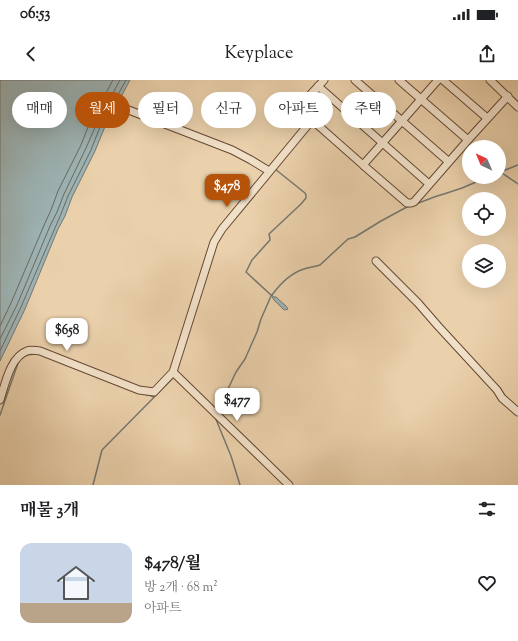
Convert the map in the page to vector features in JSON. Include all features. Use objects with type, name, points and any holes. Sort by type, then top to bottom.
[{"type":"street","points":[[313,92],[324,80]]},
{"type":"street","points":[[355,80],[449,162]]},
{"type":"street","points":[[399,80],[468,140],[508,96]]},
{"type":"street","points":[[363,165],[401,120],[438,80]]},
{"type":"street","points":[[444,80],[487,118]]},
{"type":"street","points":[[490,80],[518,107]]},
{"type":"street","points":[[318,86],[429,184]]},
{"type":"street","points":[[130,111],[232,150],[269,171]]},
{"type":"street","points":[[0,400],[10,369],[20,355],[28,350],[40,351],[139,390],[154,392],[172,372],[214,242],[222,229],[305,128]]},
{"type":"street","points":[[321,128],[407,203],[411,204],[462,147]]},
{"type":"street","points":[[376,261],[418,303],[497,390],[502,398],[518,412]]},
{"type":"street","points":[[172,372],[289,485]]},
{"type":"water","points":[[0,80],[130,80],[124,92],[75,92],[75,128],[105,128],[72,197],[25,309],[0,361]]},
{"type":"water","points":[[271,295],[276,297],[288,309],[283,309]]},
{"type":"waterway","points":[[501,86],[513,98]]},
{"type":"waterway","points":[[506,170],[518,165]]},
{"type":"waterway","points":[[271,295],[246,272],[252,260],[270,240],[269,234],[306,198],[305,193],[275,169]]},
{"type":"waterway","points":[[506,176],[518,184]]},
{"type":"waterway","points":[[416,204],[471,184]]},
{"type":"waterway","points":[[272,295],[290,276],[304,269],[320,265],[348,239],[355,237],[410,206]]},
{"type":"waterway","points":[[216,412],[236,372],[245,359],[271,296]]},
{"type":"waterway","points":[[26,355],[36,354]]},
{"type":"waterway","points":[[0,415],[18,363]]},
{"type":"waterway","points":[[93,485],[102,450],[172,379],[174,375]]},
{"type":"waterway","points":[[143,394],[154,397]]},
{"type":"waterway","points":[[215,417],[231,456],[240,485]]}]
